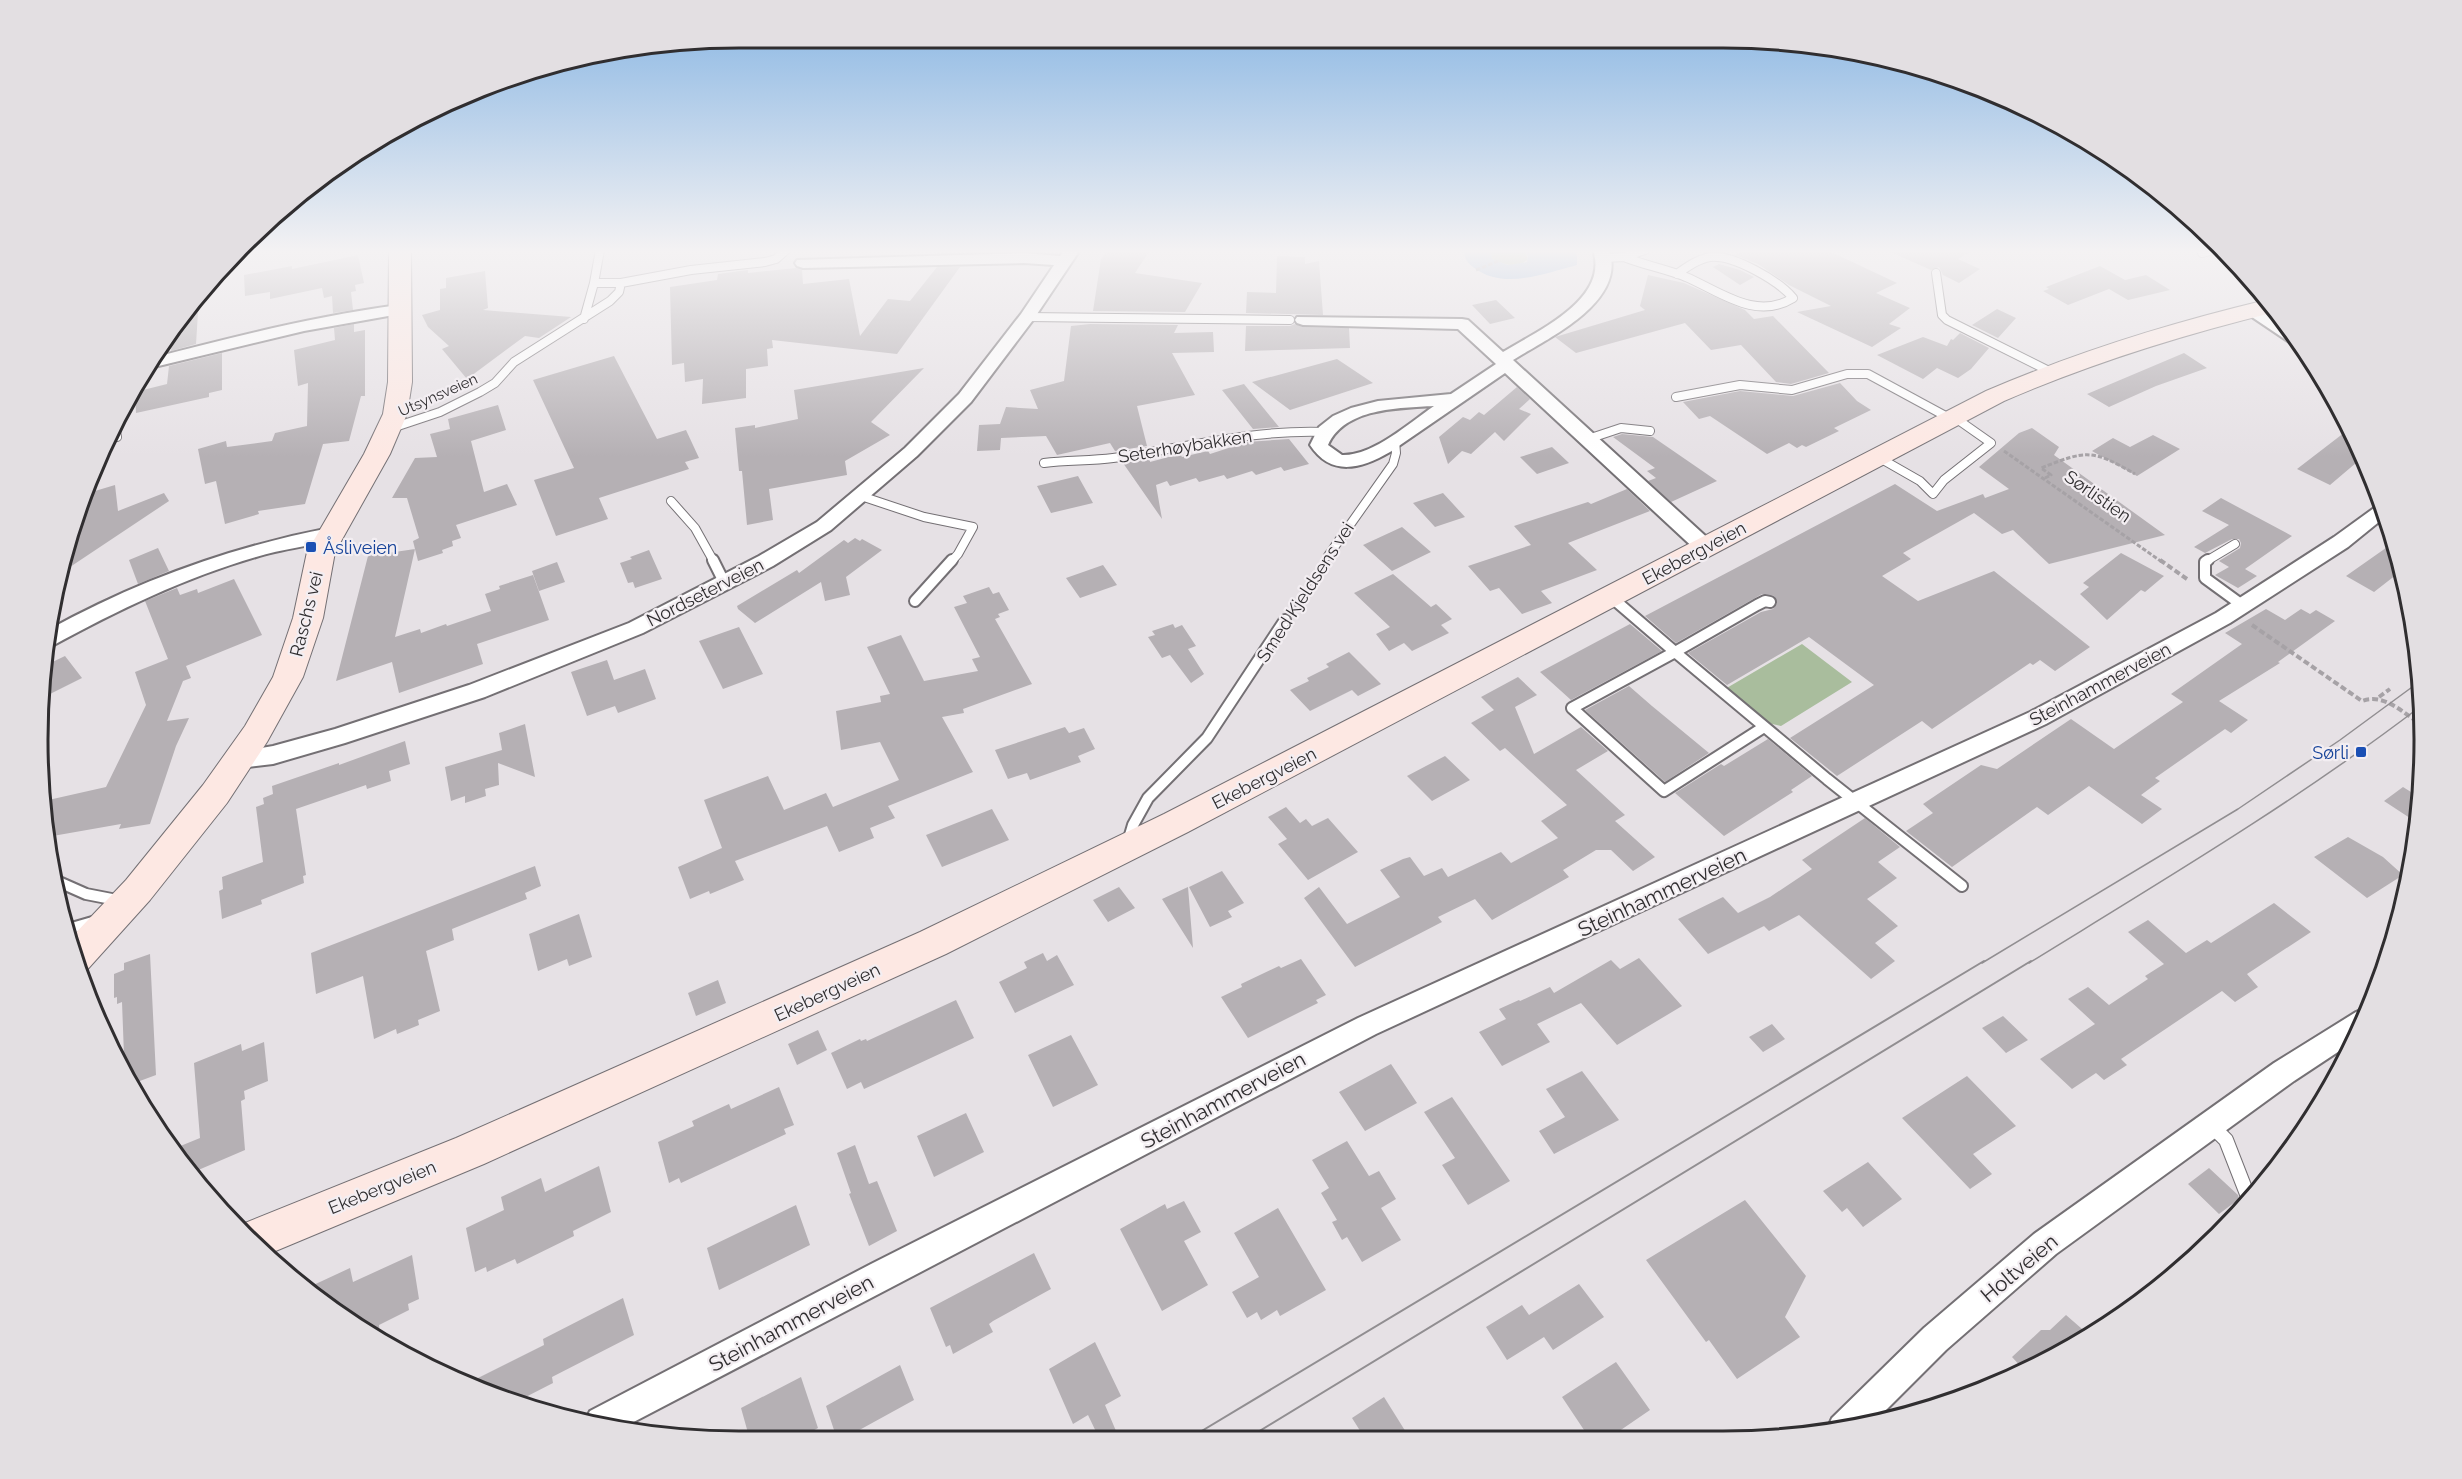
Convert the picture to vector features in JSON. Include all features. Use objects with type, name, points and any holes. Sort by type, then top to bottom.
[{"type":"main road","name":"Raschs vei","points":[[82,952],[121,910],[240,759],[276,700],[297,655],[308,618],[321,552],[378,454],[395,414],[399,391],[399,319]]},
{"type":"main road","name":"Ekebergveien","points":[[260,1237],[470,1151],[735,1034],[933,943],[1126,848],[1953,418],[2051,372],[2140,340],[2219,319]]},
{"type":"street","points":[[161,361],[308,325],[344,319]]},
{"type":"street","name":"Nordseterveien","points":[[240,759],[273,755],[337,737],[477,691],[636,628],[766,561],[824,526],[861,496],[949,416],[992,365],[1026,319]]},
{"type":"street","points":[[1455,399],[1372,407],[1346,417],[1320,438],[1319,445],[1322,451],[1333,459],[1343,462],[1367,458],[1455,399],[1564,319]]},
{"type":"street","points":[[1297,320],[1462,324],[1705,547]]},
{"type":"street","name":"Steinhammerveien","points":[[609,1419],[882,1275],[1367,1026],[1525,956],[1633,903],[1792,832],[1855,800],[2038,718],[2243,612],[2376,514]]},
{"type":"street","points":[[56,635],[156,585],[210,563],[283,543],[330,534]]},
{"type":"street","name":"Holtveien","points":[[1854,1419],[1935,1339],[2045,1244],[2284,1072],[2350,1030]]},
{"type":"lane","points":[[1209,319],[1297,320]]},
{"type":"lane","points":[[1946,319],[2051,372]]},
{"type":"lane","name":"Utsynsveien","points":[[389,429],[440,412],[471,398],[495,383],[514,362],[584,320]]},
{"type":"lane","points":[[1676,397],[1740,385],[1779,391],[1792,390],[1835,376],[1857,372],[1868,374],[1953,418],[1991,442],[1944,480],[1933,494],[1920,481],[1878,457]]},
{"type":"lane","points":[[1588,439],[1621,428],[1650,430]]},
{"type":"lane","name":"Seterhøybakken","points":[[1044,463],[1111,458],[1237,435],[1295,429],[1326,432]]},
{"type":"lane","name":"Smed Kjeldsens vei","points":[[1328,556],[1393,464],[1396,453],[1395,441]]},
{"type":"lane","points":[[861,496],[924,517],[973,527],[958,554],[915,601]]},
{"type":"lane","points":[[671,501],[681,508],[691,522],[724,582]]},
{"type":"lane","points":[[2235,544],[2205,562],[2205,578],[2243,612]]},
{"type":"lane","points":[[1611,597],[1764,727],[1962,885]]},
{"type":"lane","points":[[1764,727],[1664,791],[1572,708],[1758,604],[1770,602]]},
{"type":"lane","name":"Smed Kjeldsens vei","points":[[1126,848],[1132,822],[1143,802],[1166,776],[1204,741],[1261,661],[1285,620]]},
{"type":"lane","points":[[64,884],[121,910]]},
{"type":"lane","points":[[75,927],[121,910]]},
{"type":"lane","points":[[2210,1125],[2226,1140],[2246,1191]]},
{"type":"path","name":"Sørlistien","points":[[1991,442],[2193,583]]},
{"type":"path","points":[[2045,478],[2051,475],[2041,468],[2083,452],[2098,452],[2135,474]]},
{"type":"path","name":"Smed Kjeldsens vei","points":[[1285,620],[1328,556]]},
{"type":"path","points":[[2243,612],[2362,701],[2369,696],[2379,698],[2414,718]]},
{"type":"path","points":[[2379,698],[2390,689]]},
{"type":"green space","points":[[1802,644],[1852,682],[1781,726],[1768,723],[1725,689]]},
{"type":"building","points":[[191,319],[198,319],[196,344],[171,351],[172,346]]},
{"type":"building","points":[[424,319],[568,319],[539,338],[525,336],[467,379],[442,349],[449,346],[428,327]]},
{"type":"building","points":[[671,319],[857,319],[860,336],[873,319],[922,319],[897,354],[772,340],[773,348],[767,349],[768,366],[746,369],[746,398],[702,404],[703,379],[685,382],[684,363],[672,365]]},
{"type":"building","points":[[1485,319],[1511,319],[1490,324]]},
{"type":"building","points":[[1615,319],[1776,319],[1829,373],[1791,384],[1776,382],[1741,345],[1711,350],[1685,323],[1576,353],[1555,337]]},
{"type":"building","points":[[1812,319],[1896,319],[1889,324],[1901,328],[1872,347]]},
{"type":"building","points":[[1981,319],[2015,319],[1998,338],[1972,325]]},
{"type":"building","points":[[354,324],[354,332],[365,330],[365,396],[361,396],[349,441],[323,444],[305,504],[258,511],[259,514],[225,524],[216,481],[205,484],[198,449],[226,441],[227,447],[272,441],[275,433],[307,426],[308,383],[298,386],[294,350],[335,340],[334,328]]},
{"type":"building","points":[[1090,324],[1178,325],[1174,333],[1213,332],[1214,352],[1172,353],[1195,395],[1137,406],[1147,446],[1115,451],[1110,443],[1057,455],[1046,436],[1001,438],[1000,450],[977,451],[979,425],[1000,424],[1006,407],[1038,409],[1030,390],[1064,381],[1071,326]]},
{"type":"building","points":[[1295,324],[1303,327],[1349,328],[1350,348],[1245,351],[1246,326]]},
{"type":"building","points":[[1960,333],[1989,348],[1971,369],[1958,378],[1937,368],[1923,379],[1877,355],[1923,337],[1947,346],[1951,339],[1953,340]]},
{"type":"building","points":[[222,353],[222,390],[209,393],[209,397],[136,413],[136,404],[144,390],[167,384],[169,366]]},
{"type":"building","points":[[2184,353],[2207,368],[2156,386],[2109,407],[2087,394]]},
{"type":"building","points":[[614,356],[657,439],[686,430],[699,458],[685,462],[689,469],[599,498],[608,519],[556,536],[534,480],[574,468],[533,380]]},
{"type":"building","points":[[1337,359],[1373,383],[1290,410],[1252,382]]},
{"type":"building","points":[[924,368],[871,422],[890,435],[845,461],[847,475],[769,489],[773,520],[747,525],[735,428],[755,425],[755,428],[798,419],[794,390]]},
{"type":"building","points":[[1840,383],[1857,401],[1871,410],[1834,428],[1839,431],[1806,447],[1802,445],[1797,448],[1789,443],[1767,454],[1710,416],[1699,419],[1683,402],[1740,391],[1793,396]]},
{"type":"building","points":[[1244,384],[1279,427],[1253,429],[1222,390]]},
{"type":"building","points":[[1517,387],[1530,399],[1519,409],[1531,414],[1504,441],[1495,432],[1471,454],[1462,451],[1448,464],[1439,437],[1463,417],[1470,420],[1479,412],[1484,415]]},
{"type":"building","points":[[498,405],[506,430],[471,441],[484,492],[507,484],[517,505],[456,525],[461,538],[452,541],[453,546],[442,550],[443,553],[418,561],[413,541],[419,538],[407,498],[392,498],[415,458],[437,457],[430,434],[450,429],[448,419]]},
{"type":"building","points":[[2032,428],[2059,447],[2054,455],[2165,535],[2049,564],[2013,530],[2002,534],[1974,513],[1903,553],[1911,559],[1882,576],[1918,601],[1994,571],[2090,647],[2055,671],[2040,660],[2033,665],[2030,663],[1932,729],[1922,721],[1837,776],[1790,738],[1874,685],[1809,637],[1727,685],[1688,653],[1761,612],[1773,609],[1777,603],[1774,596],[1762,594],[1676,643],[1645,616],[1895,484],[1937,511],[1983,494],[1985,498],[2009,489],[1979,467],[2019,433]]},
{"type":"building","points":[[1622,434],[1653,437],[1717,481],[1671,502],[1648,481],[1656,478],[1647,471],[1655,468],[1613,437]]},
{"type":"building","points":[[2343,434],[2356,463],[2330,485],[2297,469]]},
{"type":"building","points":[[2153,435],[2180,449],[2137,476],[2092,451],[2113,438],[2130,447]]},
{"type":"building","points":[[1289,439],[1309,464],[1284,471],[1281,467],[1256,475],[1252,471],[1227,479],[1224,475],[1199,482],[1196,478],[1170,486],[1167,481],[1156,485],[1162,519],[1123,463],[1150,459],[1150,462],[1180,454],[1182,457],[1208,451],[1210,454],[1247,442]]},
{"type":"building","points":[[1552,447],[1569,463],[1537,474],[1520,457]]},
{"type":"building","points":[[1078,476],[1093,503],[1051,513],[1037,486]]},
{"type":"building","points":[[115,485],[118,511],[164,493],[169,501],[71,567],[85,517],[95,491]]},
{"type":"building","points":[[1627,489],[1650,511],[1568,543],[1597,570],[1541,591],[1552,603],[1522,614],[1499,588],[1490,591],[1468,566],[1531,545],[1514,526],[1588,502],[1591,504]]},
{"type":"building","points":[[1443,493],[1465,517],[1435,527],[1413,503]]},
{"type":"building","points":[[2221,498],[2292,536],[2245,569],[2257,576],[2238,588],[2215,575],[2229,567],[2219,561],[2240,548],[2239,539],[2232,539],[2205,553],[2194,547],[2229,525],[2202,511]]},
{"type":"building","points":[[1402,527],[1431,552],[1392,571],[1363,545]]},
{"type":"building","points":[[855,538],[860,541],[862,539],[882,550],[846,577],[850,595],[825,601],[821,582],[755,623],[738,609],[737,606],[797,570],[799,573],[844,540],[848,543]]},
{"type":"building","points":[[158,548],[169,571],[138,584],[129,560]]},
{"type":"building","points":[[2386,548],[2394,577],[2374,592],[2346,576]]},
{"type":"building","points":[[415,549],[395,637],[420,629],[421,633],[446,624],[447,626],[491,611],[485,594],[500,589],[499,586],[533,575],[549,620],[477,644],[483,664],[399,693],[392,662],[336,681],[368,556]]},
{"type":"building","points":[[649,550],[662,579],[635,588],[633,582],[628,583],[620,563]]},
{"type":"building","points":[[2121,553],[2164,576],[2145,592],[2141,590],[2107,620],[2080,594],[2089,587],[2083,583]]},
{"type":"building","points":[[557,562],[565,582],[539,591],[532,571]]},
{"type":"building","points":[[1103,565],[1117,585],[1080,598],[1066,578]]},
{"type":"building","points":[[1393,574],[1431,607],[1436,604],[1452,619],[1441,625],[1449,633],[1412,651],[1404,643],[1389,651],[1376,634],[1390,627],[1354,593]]},
{"type":"building","points":[[234,579],[262,635],[186,666],[191,678],[183,681],[167,721],[189,718],[176,746],[150,824],[119,829],[121,824],[55,836],[51,800],[106,787],[146,705],[135,672],[168,659],[145,601],[177,588],[180,595],[197,589],[198,593]]},
{"type":"building","points":[[989,587],[993,594],[999,592],[1009,610],[998,614],[1000,617],[995,619],[1032,684],[963,709],[964,713],[942,717],[973,772],[888,806],[895,818],[870,828],[874,838],[839,852],[827,826],[735,861],[744,880],[710,894],[709,891],[690,899],[678,867],[722,848],[704,800],[768,776],[784,810],[826,793],[833,807],[899,780],[880,742],[841,750],[836,711],[881,702],[880,696],[890,694],[867,647],[901,635],[924,681],[978,671],[972,659],[980,657],[954,607],[967,603],[963,596]]},
{"type":"building","points":[[2266,609],[2285,620],[2301,609],[2310,614],[2316,610],[2335,621],[2278,662],[2280,663],[2219,701],[2248,720],[2231,733],[2225,729],[2155,778],[2160,781],[2141,795],[2162,809],[2142,824],[2089,786],[2048,815],[2037,807],[1952,867],[1906,831],[1933,813],[1923,804],[1981,765],[1997,769],[2071,719],[2114,749],[2183,702],[2171,694],[2242,644],[2225,633]]},
{"type":"building","points":[[1173,624],[1175,628],[1182,625],[1196,646],[1188,649],[1204,674],[1191,683],[1170,655],[1162,658],[1148,637],[1155,635],[1152,631]]},
{"type":"building","points":[[1630,624],[1662,651],[1571,700],[1540,672]]},
{"type":"building","points":[[739,627],[763,674],[723,689],[699,641]]},
{"type":"building","points":[[1349,652],[1381,684],[1358,696],[1352,690],[1310,711],[1290,690],[1309,681],[1307,678],[1329,667],[1326,664]]},
{"type":"building","points":[[65,656],[82,678],[49,695],[53,662]]},
{"type":"building","points":[[607,660],[614,680],[645,669],[656,699],[618,713],[615,706],[587,716],[571,672]]},
{"type":"building","points":[[1518,677],[1537,695],[1515,707],[1534,754],[1581,727],[1608,751],[1576,770],[1625,815],[1615,821],[1655,857],[1633,871],[1611,850],[1596,850],[1563,870],[1569,877],[1492,920],[1475,899],[1438,917],[1442,922],[1355,967],[1304,898],[1319,887],[1347,924],[1400,897],[1380,870],[1403,859],[1410,857],[1424,876],[1442,868],[1448,877],[1501,852],[1511,863],[1558,838],[1541,821],[1567,805],[1505,748],[1500,751],[1471,723],[1494,710],[1481,697]]},
{"type":"building","points":[[1629,686],[1709,753],[1665,782],[1585,710]]},
{"type":"building","points":[[525,724],[535,777],[498,763],[499,785],[485,789],[486,796],[465,803],[465,796],[451,801],[445,767],[502,750],[499,733]]},
{"type":"building","points":[[1065,727],[1069,733],[1084,728],[1095,749],[1078,756],[1081,762],[1030,780],[1027,773],[1008,779],[995,750]]},
{"type":"building","points":[[1768,739],[1812,776],[1791,790],[1793,792],[1724,836],[1675,793],[1721,764],[1724,766]]},
{"type":"building","points":[[405,741],[410,764],[389,771],[391,781],[367,789],[366,785],[296,809],[306,875],[303,876],[304,883],[261,900],[262,904],[222,919],[219,891],[223,889],[222,877],[263,862],[256,807],[264,804],[263,798],[273,794],[272,786]]},
{"type":"building","points":[[1445,756],[1470,780],[1432,801],[1407,776]]},
{"type":"building","points":[[2403,787],[2412,793],[2409,818],[2384,801]]},
{"type":"building","points":[[1286,807],[1300,823],[1306,819],[1312,826],[1328,818],[1358,852],[1308,880],[1278,844],[1287,839],[1268,817]]},
{"type":"building","points":[[992,809],[1009,840],[942,867],[926,835]]},
{"type":"building","points":[[1865,818],[1900,847],[1878,862],[1897,878],[1867,899],[1898,926],[1875,943],[1895,961],[1871,979],[1799,915],[1769,931],[1764,926],[1708,954],[1678,919],[1723,897],[1738,913],[1770,897],[1812,869],[1802,860]]},
{"type":"building","points":[[2348,837],[2383,857],[2401,874],[2400,877],[2367,898],[2314,857]]},
{"type":"building","points":[[535,866],[541,886],[525,893],[527,899],[452,929],[454,940],[426,951],[440,1011],[418,1020],[419,1025],[397,1034],[396,1029],[374,1039],[363,976],[316,994],[311,953]]},
{"type":"building","points":[[1222,871],[1244,903],[1228,911],[1232,917],[1210,927],[1189,887]]},
{"type":"building","points":[[1119,887],[1135,908],[1108,922],[1093,900]]},
{"type":"building","points":[[1188,887],[1193,948],[1162,899]]},
{"type":"building","points":[[2274,903],[2311,932],[2247,974],[2258,987],[2235,1002],[2222,991],[2121,1059],[2127,1065],[2104,1080],[2096,1073],[2072,1089],[2040,1059],[2095,1024],[2068,999],[2088,987],[2109,1005],[2148,979],[2145,976],[2164,964],[2128,932],[2148,920],[2186,953],[2207,940],[2211,943]]},
{"type":"building","points":[[579,914],[592,957],[569,966],[567,959],[538,971],[529,934]]},
{"type":"building","points":[[1043,953],[1047,961],[1057,955],[1074,985],[1015,1013],[999,982],[1027,968],[1024,962]]},
{"type":"building","points":[[150,954],[156,1075],[139,1081],[124,1054],[122,1002],[117,1004],[117,997],[114,998],[114,974],[124,970],[124,963]]},
{"type":"building","points":[[1639,958],[1682,1006],[1617,1045],[1581,1003],[1537,1024],[1550,1042],[1502,1066],[1479,1032],[1506,1019],[1499,1009],[1550,987],[1554,993],[1611,960],[1620,969]]},
{"type":"building","points":[[1301,959],[1326,995],[1316,1000],[1318,1003],[1248,1038],[1221,997],[1242,987],[1241,984],[1279,966],[1281,968]]},
{"type":"building","points":[[718,980],[726,1003],[696,1016],[688,993]]},
{"type":"building","points":[[956,1000],[974,1038],[864,1089],[861,1082],[847,1089],[831,1053],[860,1039],[867,1041]]},
{"type":"building","points":[[2003,1016],[2028,1040],[2006,1053],[1982,1028]]},
{"type":"building","points":[[1772,1024],[1785,1039],[1763,1052],[1749,1037]]},
{"type":"building","points":[[818,1030],[827,1050],[797,1065],[788,1044]]},
{"type":"building","points":[[1071,1035],[1098,1085],[1053,1107],[1028,1055]]},
{"type":"building","points":[[264,1042],[268,1081],[244,1091],[245,1099],[241,1101],[245,1150],[199,1170],[181,1146],[200,1138],[194,1063],[241,1044],[242,1051]]},
{"type":"building","points":[[1391,1064],[1417,1103],[1365,1131],[1339,1092]]},
{"type":"building","points":[[1582,1071],[1619,1120],[1554,1154],[1539,1131],[1565,1117],[1546,1089]]},
{"type":"building","points":[[1967,1076],[2016,1126],[1973,1154],[1992,1174],[1970,1189],[1902,1118]]},
{"type":"building","points":[[779,1087],[794,1125],[784,1129],[786,1134],[681,1183],[679,1178],[669,1183],[658,1142],[694,1126],[692,1121],[729,1104],[731,1109]]},
{"type":"building","points":[[1452,1097],[1510,1181],[1468,1205],[1442,1165],[1455,1158],[1424,1112]]},
{"type":"building","points":[[966,1113],[984,1152],[934,1177],[917,1136]]},
{"type":"building","points":[[1347,1141],[1369,1176],[1379,1171],[1396,1199],[1381,1208],[1401,1240],[1362,1262],[1347,1237],[1342,1240],[1332,1222],[1337,1220],[1321,1193],[1329,1188],[1312,1160]]},
{"type":"building","points":[[855,1145],[869,1184],[877,1181],[897,1231],[869,1246],[849,1194],[851,1193],[837,1153]]},
{"type":"building","points":[[1868,1162],[1902,1199],[1863,1227],[1847,1208],[1842,1212],[1823,1191]]},
{"type":"building","points":[[599,1166],[611,1212],[573,1231],[574,1236],[517,1264],[515,1259],[487,1272],[486,1267],[475,1272],[466,1228],[504,1210],[501,1197],[541,1178],[545,1192]]},
{"type":"building","points":[[2209,1168],[2239,1198],[2219,1214],[2188,1184]]},
{"type":"building","points":[[1745,1200],[1806,1276],[1785,1317],[1800,1337],[1737,1379],[1709,1340],[1706,1342],[1646,1260]]},
{"type":"building","points":[[1184,1201],[1201,1232],[1184,1241],[1208,1285],[1162,1311],[1120,1229],[1165,1204],[1167,1209]]},
{"type":"building","points":[[796,1205],[810,1245],[719,1290],[707,1248]]},
{"type":"building","points":[[1278,1208],[1326,1290],[1280,1316],[1277,1310],[1261,1320],[1257,1312],[1247,1318],[1232,1292],[1259,1277],[1234,1233]]},
{"type":"building","points":[[1034,1253],[1051,1289],[993,1321],[989,1324],[993,1332],[953,1354],[950,1345],[946,1347],[930,1308]]},
{"type":"building","points":[[412,1255],[419,1299],[408,1304],[409,1310],[379,1325],[379,1329],[315,1284],[350,1268],[353,1282]]},
{"type":"building","points":[[1579,1284],[1604,1317],[1553,1350],[1544,1337],[1507,1360],[1486,1327],[1522,1305],[1529,1315]]},
{"type":"building","points":[[623,1298],[634,1335],[552,1377],[553,1383],[526,1397],[477,1379],[544,1345],[543,1339]]},
{"type":"building","points":[[2066,1315],[2082,1329],[2019,1364],[2012,1357],[2041,1330],[2050,1330]]},
{"type":"building","points":[[1095,1342],[1121,1396],[1105,1405],[1116,1431],[1096,1431],[1088,1415],[1073,1424],[1049,1369]]},
{"type":"building","points":[[1616,1362],[1650,1410],[1619,1431],[1585,1431],[1562,1397]]},
{"type":"building","points":[[900,1365],[914,1400],[858,1431],[834,1431],[826,1406]]},
{"type":"building","points":[[801,1377],[818,1428],[812,1431],[747,1431],[741,1408]]},
{"type":"building","points":[[1384,1397],[1405,1431],[1360,1431],[1352,1418]]},
{"type":"tram line","points":[[1982,963],[2238,809],[2340,740],[2412,687]]},
{"type":"tram line","points":[[2029,963],[2278,807],[2413,712]]},
{"type":"tram line","points":[[1202,1431],[1984,961]]},
{"type":"tram line","points":[[1259,1431],[2031,961]]},
{"type":"place","name":"Åsliveien","points":[[311,547]]},
{"type":"place","name":"Sørli","points":[[2361,752]]}]
